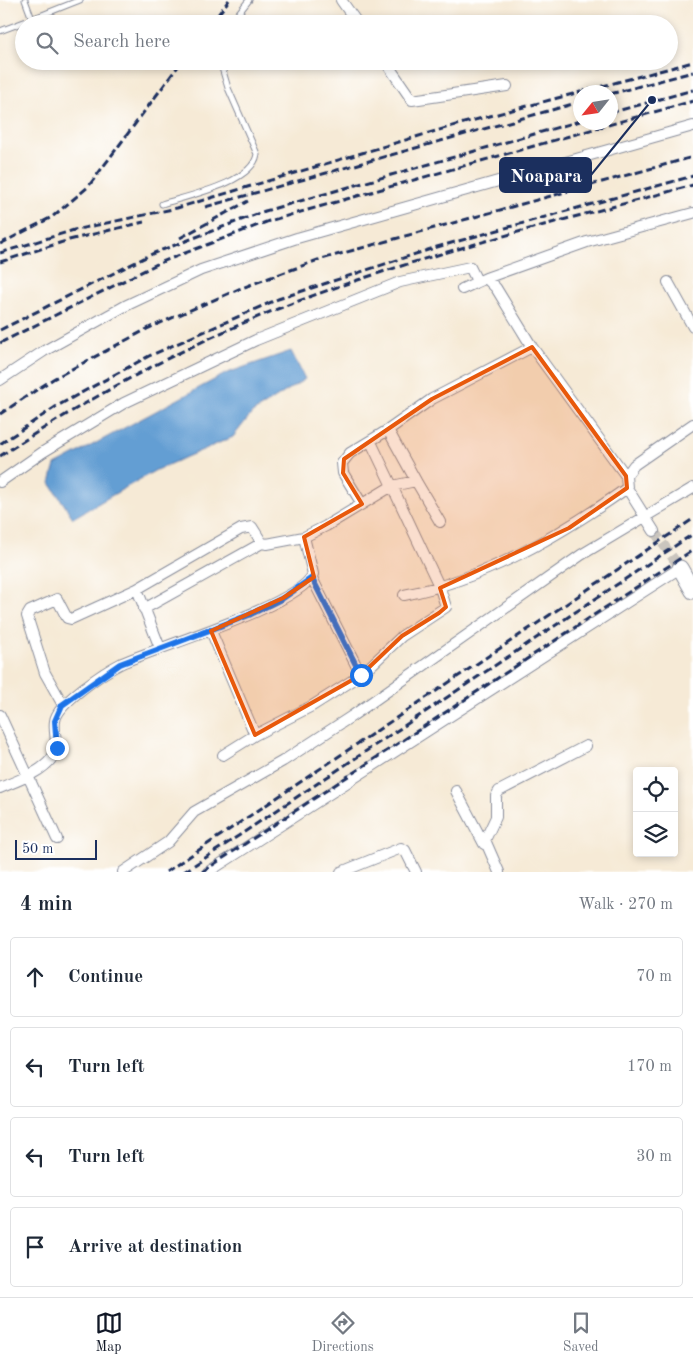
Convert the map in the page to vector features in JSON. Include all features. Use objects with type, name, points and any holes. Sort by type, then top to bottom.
[{"type":"street","points":[[342,0],[352,15]]},
{"type":"street","points":[[391,70],[412,100],[507,86]]},
{"type":"street","points":[[0,380],[44,351],[125,306],[201,270],[297,238],[693,126]]},
{"type":"street","points":[[462,289],[481,279],[587,242],[693,213]]},
{"type":"street","points":[[0,482],[43,452],[124,403],[256,340],[400,282],[470,267],[481,279],[496,288],[532,347],[626,476],[627,488],[644,518],[654,531]]},
{"type":"street","points":[[668,282],[693,327]]},
{"type":"street","points":[[362,504],[343,473],[342,463],[350,454],[432,400],[532,347]]},
{"type":"street","points":[[626,476],[634,465],[693,424]]},
{"type":"street","points":[[388,430],[440,522]]},
{"type":"street","points":[[223,754],[255,735],[312,706],[361,675],[402,636],[446,607],[440,588],[370,442]]},
{"type":"street","points":[[144,609],[262,543],[267,544],[304,537],[326,526],[392,486],[416,481]]},
{"type":"street","points":[[404,595],[440,588],[550,539],[627,488]]},
{"type":"street","points":[[123,872],[168,842],[194,812],[283,761],[352,716],[582,555],[693,488]]},
{"type":"street","points":[[62,705],[45,673],[27,616],[30,611],[57,598],[68,618],[71,618],[137,589],[241,529],[252,527],[262,543]]},
{"type":"street","points":[[304,537],[313,574],[312,578],[361,675]]},
{"type":"street","points":[[208,872],[680,568],[693,591]]},
{"type":"street","points":[[0,788],[48,764],[57,748],[55,721],[62,705],[120,664],[211,631],[275,602],[312,578]]},
{"type":"street","points":[[137,589],[160,648]]},
{"type":"street","points":[[211,631],[255,735]]},
{"type":"street","points":[[0,715],[57,839]]},
{"type":"street","points":[[486,847],[486,835],[496,816],[496,796],[499,791],[586,746]]},
{"type":"street","points":[[456,791],[499,872]]},
{"type":"street","points":[[341,872],[401,848],[405,850],[416,872]]},
{"type":"lane","points":[[25,0],[31,15]]},
{"type":"lane","points":[[42,15],[80,0]]},
{"type":"lane","points":[[237,15],[249,0]]},
{"type":"lane","points":[[0,30],[15,25]]},
{"type":"lane","points":[[162,204],[224,184],[252,167],[256,161],[257,154],[228,88],[223,70]]},
{"type":"highlighted area","points":[[532,347],[626,476],[627,488],[569,528],[440,588],[446,607],[402,636],[361,675],[255,735],[211,631],[283,598],[314,577],[304,537],[362,504],[343,473],[344,459],[432,399]]},
{"type":"water","points":[[291,351],[305,379],[252,413],[233,437],[156,470],[73,518],[50,483],[55,465],[227,373]]},
{"type":"tunnel","points":[[654,531],[680,568]]},
{"type":"railway","points":[[218,15],[229,0]]},
{"type":"railway","points":[[678,66],[693,62]]},
{"type":"railway","points":[[0,244],[52,217],[88,187],[175,70]]},
{"type":"railway","points":[[0,253],[74,230],[177,208],[456,125],[663,70]]},
{"type":"railway","points":[[618,92],[693,72]]},
{"type":"railway","points":[[618,111],[693,90]]},
{"type":"railway","points":[[0,343],[159,263],[269,221],[693,101]]},
{"type":"railway","points":[[205,207],[573,104]]},
{"type":"railway","points":[[0,330],[154,253],[265,211],[573,123]]},
{"type":"railway","points":[[0,414],[53,379],[149,328],[239,289],[318,260],[693,157]]},
{"type":"railway","points":[[0,444],[57,406],[149,356],[278,299],[437,247],[693,176]]},
{"type":"railway","points":[[0,456],[67,414],[136,375],[207,339],[280,308],[331,289],[433,256],[693,185]]},
{"type":"railway","points":[[180,238],[248,201]]},
{"type":"railway","points":[[0,262],[69,240],[144,222]]},
{"type":"railway","points":[[166,872],[693,519]]},
{"type":"railway","points":[[184,872],[693,534]]},
{"type":"railway","points":[[202,872],[693,550]]},
{"type":"place","name":"Noapara","points":[[652,100]]},
{"type":"route","points":[[57,748],[55,721],[62,705],[120,664],[249,615],[283,598],[312,578],[361,675]]}]
